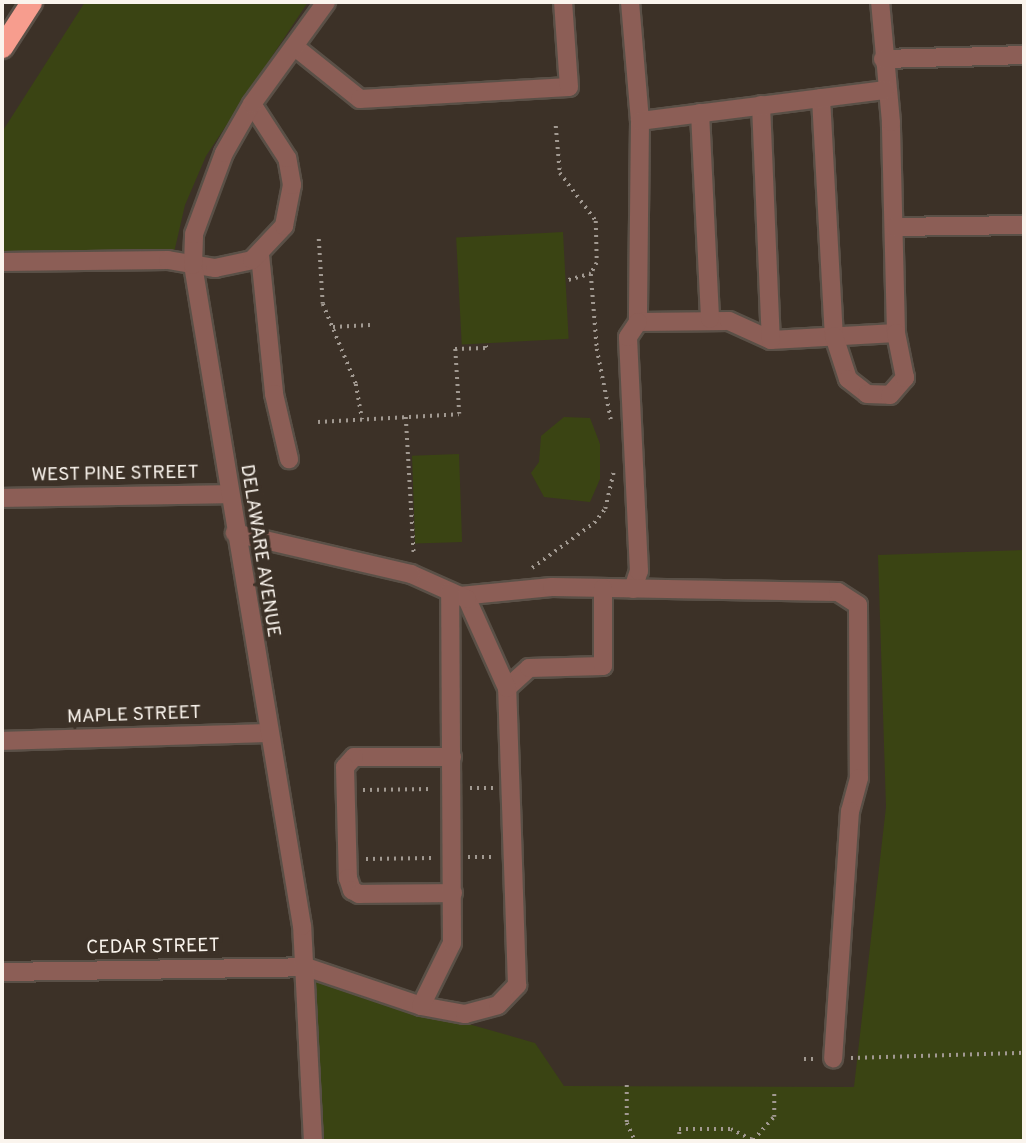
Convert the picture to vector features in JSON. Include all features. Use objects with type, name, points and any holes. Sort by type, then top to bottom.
[{"type":"highway","points":[[2,47],[31,2]]},
{"type":"street","name":"DELAWARE AVENUE","points":[[313,1141],[306,967],[234,533],[193,265],[194,234],[224,153],[252,104],[326,2]]},
{"type":"street","points":[[295,47],[360,99],[569,87],[563,2]]},
{"type":"street","points":[[630,2],[640,121],[638,322],[628,337],[639,571],[633,589]]},
{"type":"street","points":[[821,98],[834,336],[848,379],[867,394],[890,395],[905,378],[896,333],[891,122],[885,90],[880,2]]},
{"type":"street","points":[[883,59],[1024,55]]},
{"type":"street","points":[[640,121],[885,90]]},
{"type":"street","points":[[2,262],[169,260],[215,268],[260,255],[284,226],[292,185],[287,158],[252,104]]},
{"type":"street","points":[[761,105],[771,340]]},
{"type":"street","points":[[700,113],[710,319]]},
{"type":"street","points":[[894,227],[1024,225]]},
{"type":"street","points":[[260,255],[274,394],[289,459]]},
{"type":"street","points":[[638,322],[710,319],[729,321],[771,340],[896,333]]},
{"type":"street","name":"WEST PINE STREET","points":[[2,499],[229,494]]},
{"type":"street","points":[[234,533],[411,574],[455,594],[473,612],[507,688],[529,668],[603,666],[603,588]]},
{"type":"street","points":[[455,594],[552,587],[838,592],[858,605],[859,778],[850,811],[833,1058]]},
{"type":"street","points":[[421,1006],[453,943],[455,594]]},
{"type":"street","name":"CEDAR STREET","points":[[2,972],[306,967],[421,1006],[465,1014],[498,1005],[517,985],[507,688]]},
{"type":"street","name":"MAPLE STREET","points":[[2,741],[268,733]]},
{"type":"street","points":[[452,757],[354,757],[345,767],[352,890],[359,894],[453,893]]},
{"type":"path","points":[[556,126],[560,173],[596,221],[598,254],[591,274],[597,349],[614,434]]},
{"type":"path","points":[[319,239],[323,304],[356,384],[362,419]]},
{"type":"path","points":[[566,281],[591,274]]},
{"type":"path","points":[[332,327],[370,325]]},
{"type":"path","points":[[318,422],[458,414],[455,349],[486,348],[485,344]]},
{"type":"path","points":[[406,416],[414,557]]},
{"type":"path","points":[[524,571],[541,564],[594,523],[605,509],[613,469]]},
{"type":"path","points":[[465,788],[499,788]]},
{"type":"path","points":[[354,790],[441,789]]},
{"type":"path","points":[[467,857],[501,857]]},
{"type":"path","points":[[364,859],[444,858]]},
{"type":"path","points":[[804,1059],[1024,1053]]},
{"type":"path","points":[[626,1085],[627,1123],[635,1141]]},
{"type":"path","points":[[679,1141],[679,1129],[731,1129],[754,1141],[774,1117],[774,1092]]},
{"type":"green space","points":[[85,2],[308,2],[206,156],[185,205],[173,257],[2,258],[2,132]]},
{"type":"green space","points":[[563,232],[569,339],[462,344],[456,238]]},
{"type":"green space","points":[[564,417],[590,418],[600,444],[600,479],[590,502],[544,497],[531,473],[539,462],[541,436]]},
{"type":"green space","points":[[459,454],[462,542],[415,544],[412,456]]},
{"type":"green space","points":[[1024,550],[1024,1141],[312,1141],[307,978],[535,1043],[564,1086],[854,1087],[886,807],[878,555]]}]
